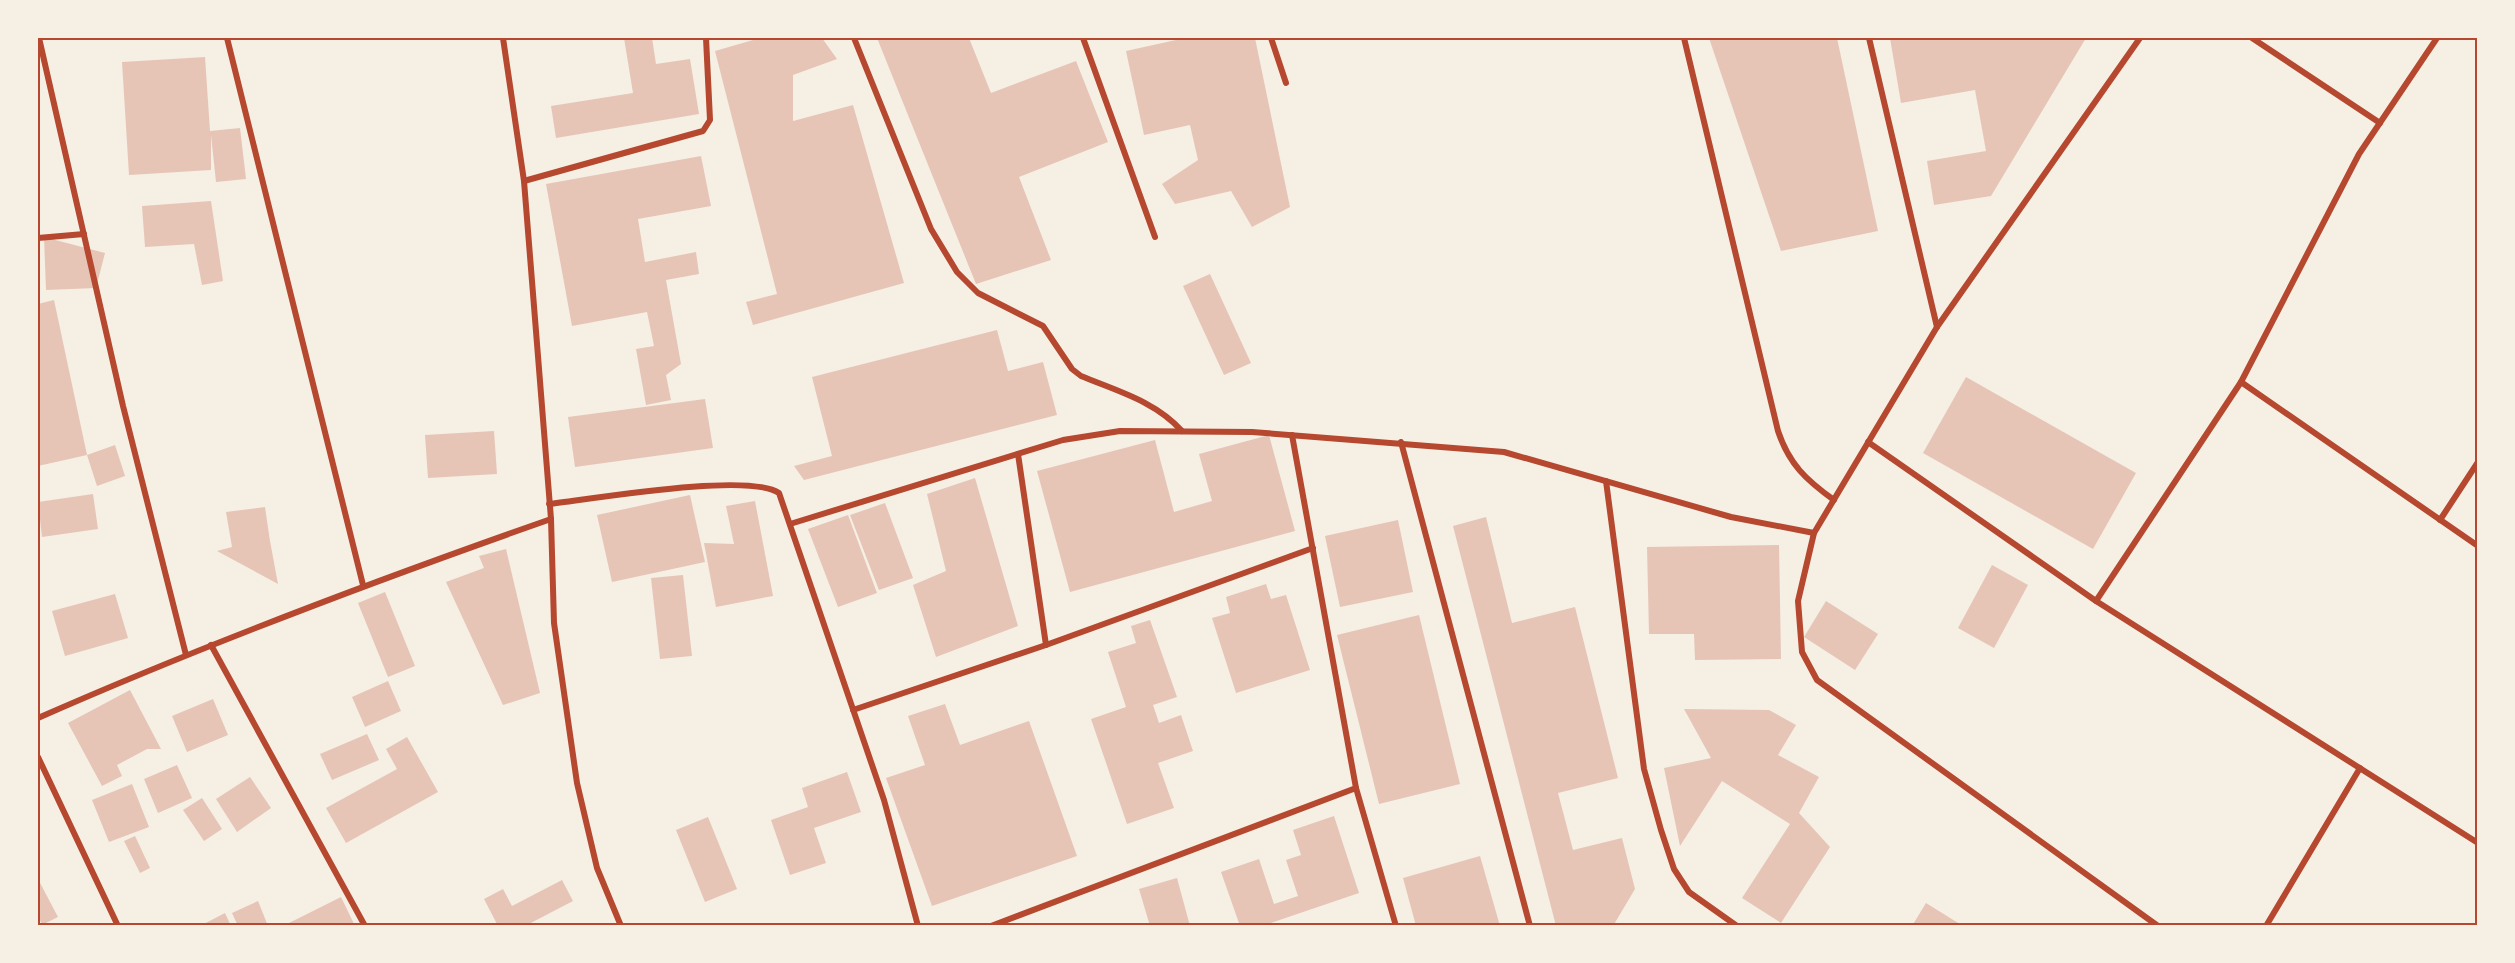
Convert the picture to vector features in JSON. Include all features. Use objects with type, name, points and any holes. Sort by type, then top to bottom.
[{"type":"street","points":[[39,38],[41,60],[126,417],[186,655]]},
{"type":"street","points":[[227,38],[363,585]]},
{"type":"street","points":[[503,38],[524,180],[551,519],[554,623],[577,783],[597,868],[621,926]]},
{"type":"street","points":[[524,180],[703,130],[710,120],[706,38]]},
{"type":"street","points":[[854,38],[931,229],[957,272],[978,293],[1043,326],[1072,369],[1081,376],[1146,402],[1163,412],[1182,431]]},
{"type":"street","points":[[1083,38],[1155,237]]},
{"type":"street","points":[[1272,38],[1286,83]]},
{"type":"street","points":[[1684,38],[1778,431],[1786,455],[1811,483],[1834,500]]},
{"type":"street","points":[[1869,38],[1937,327]]},
{"type":"street","points":[[2140,38],[1937,327],[1814,533],[1798,601],[1802,652],[1817,681],[2158,926]]},
{"type":"street","points":[[2252,38],[2380,123]]},
{"type":"street","points":[[2096,601],[2241,382],[2359,154],[2437,38]]},
{"type":"street","points":[[38,238],[84,234]]},
{"type":"street","points":[[2241,382],[2478,546]]},
{"type":"street","points":[[790,524],[1063,440],[1120,431],[1182,431],[1401,442],[1504,452],[1731,517],[1814,533]]},
{"type":"street","points":[[1292,435],[1356,788],[1396,926]]},
{"type":"street","points":[[1401,442],[1530,926]]},
{"type":"street","points":[[1868,442],[2096,601],[2478,843]]},
{"type":"street","points":[[1018,454],[1046,645]]},
{"type":"street","points":[[2440,520],[2478,462]]},
{"type":"street","points":[[1606,481],[1644,769],[1658,820],[1674,869],[1689,892],[1737,926]]},
{"type":"street","points":[[549,504],[674,488],[764,486],[779,493],[884,800],[918,926]]},
{"type":"street","points":[[38,718],[186,655],[363,585],[551,519]]},
{"type":"street","points":[[853,710],[1046,645],[1313,548]]},
{"type":"street","points":[[211,645],[366,926]]},
{"type":"street","points":[[38,757],[118,926]]},
{"type":"street","points":[[2266,926],[2360,768]]},
{"type":"street","points":[[991,926],[1356,788]]},
{"type":"building","points":[[624,38],[652,38],[656,64],[690,59],[699,114],[556,138],[551,106],[633,93]]},
{"type":"building","points":[[760,38],[822,38],[837,59],[793,75],[793,121],[853,105],[904,283],[753,325],[746,302],[777,294],[715,51]]},
{"type":"building","points":[[877,38],[969,38],[991,93],[1076,61],[1108,142],[1019,177],[1051,260],[976,284]]},
{"type":"building","points":[[1185,38],[1255,38],[1290,207],[1252,227],[1231,191],[1175,204],[1162,184],[1198,160],[1190,125],[1144,135],[1126,51]]},
{"type":"building","points":[[1709,38],[1837,38],[1878,231],[1781,251]]},
{"type":"building","points":[[1890,38],[2086,38],[1991,196],[1934,205],[1927,161],[1986,151],[1975,90],[1901,103]]},
{"type":"building","points":[[205,57],[210,131],[240,128],[246,179],[216,182],[211,135],[211,170],[129,175],[122,62]]},
{"type":"building","points":[[701,156],[711,206],[638,219],[645,262],[696,252],[699,274],[666,280],[681,364],[666,375],[671,400],[646,405],[636,349],[654,346],[647,312],[572,326],[546,184]]},
{"type":"building","points":[[211,201],[223,281],[202,285],[194,244],[145,247],[142,206]]},
{"type":"building","points":[[44,237],[105,253],[96,288],[46,290]]},
{"type":"building","points":[[1210,274],[1251,363],[1224,375],[1183,286]]},
{"type":"building","points":[[54,300],[87,455],[38,466],[38,304]]},
{"type":"building","points":[[997,330],[1008,371],[1043,362],[1057,415],[804,480],[794,466],[832,456],[812,377]]},
{"type":"building","points":[[1966,377],[2136,473],[2093,549],[1923,453]]},
{"type":"building","points":[[705,399],[713,448],[575,467],[568,417]]},
{"type":"building","points":[[494,431],[497,474],[428,478],[425,435]]},
{"type":"building","points":[[1269,435],[1295,531],[1070,592],[1037,471],[1155,440],[1174,512],[1212,501],[1199,454]]},
{"type":"building","points":[[115,445],[125,476],[97,486],[87,455]]},
{"type":"building","points":[[975,478],[1018,626],[936,657],[913,585],[946,571],[927,494]]},
{"type":"building","points":[[93,494],[98,529],[42,537],[38,502]]},
{"type":"building","points":[[690,495],[705,562],[612,582],[597,515]]},
{"type":"building","points":[[755,501],[773,596],[716,607],[704,543],[734,544],[726,506]]},
{"type":"building","points":[[885,503],[913,578],[879,590],[850,515]]},
{"type":"building","points":[[265,507],[278,584],[217,551],[232,547],[226,512]]},
{"type":"building","points":[[848,515],[877,593],[838,607],[808,529]]},
{"type":"building","points":[[1486,517],[1512,623],[1575,607],[1618,778],[1558,793],[1573,850],[1622,838],[1635,889],[1613,926],[1556,926],[1453,526]]},
{"type":"building","points":[[1398,520],[1413,592],[1340,607],[1325,536]]},
{"type":"building","points":[[1779,545],[1781,659],[1695,660],[1694,634],[1649,634],[1647,547]]},
{"type":"building","points":[[506,549],[540,693],[503,705],[446,582],[484,568],[479,556]]},
{"type":"building","points":[[1992,565],[2028,585],[1994,648],[1958,628]]},
{"type":"building","points":[[683,575],[692,656],[660,659],[651,578]]},
{"type":"building","points":[[1266,584],[1271,599],[1286,595],[1310,670],[1236,693],[1212,618],[1230,613],[1226,597]]},
{"type":"building","points":[[385,592],[415,666],[388,677],[358,603]]},
{"type":"building","points":[[115,594],[128,638],[65,656],[52,611]]},
{"type":"building","points":[[1826,601],[1878,634],[1855,670],[1804,637]]},
{"type":"building","points":[[1419,615],[1460,784],[1379,804],[1337,635]]},
{"type":"building","points":[[1150,620],[1177,697],[1153,705],[1159,723],[1181,715],[1193,751],[1158,763],[1174,808],[1127,824],[1091,719],[1126,707],[1108,652],[1136,643],[1131,626]]},
{"type":"building","points":[[388,681],[401,711],[365,727],[352,697]]},
{"type":"building","points":[[130,690],[161,749],[147,749],[117,765],[122,776],[102,786],[68,723]]},
{"type":"building","points":[[213,699],[228,735],[187,752],[172,716]]},
{"type":"building","points":[[945,704],[960,745],[1029,721],[1077,856],[932,906],[886,778],[925,765],[908,716]]},
{"type":"building","points":[[1684,709],[1769,710],[1796,725],[1778,755],[1819,777],[1799,813],[1830,847],[1781,923],[1742,898],[1790,824],[1722,781],[1680,846],[1664,768],[1711,758]]},
{"type":"building","points":[[367,734],[379,760],[332,780],[320,754]]},
{"type":"building","points":[[407,737],[438,792],[346,843],[326,808],[397,769],[386,749]]},
{"type":"building","points":[[177,765],[192,798],[158,813],[144,779]]},
{"type":"building","points":[[847,772],[861,812],[814,828],[826,863],[790,875],[771,820],[808,807],[802,788]]},
{"type":"building","points":[[250,777],[271,808],[237,832],[216,799]]},
{"type":"building","points":[[132,784],[149,827],[109,842],[92,800]]},
{"type":"building","points":[[202,798],[222,829],[204,841],[183,810]]},
{"type":"building","points":[[1334,816],[1359,893],[1262,926],[1240,926],[1221,872],[1259,859],[1274,904],[1298,896],[1286,860],[1301,855],[1293,830]]},
{"type":"building","points":[[708,817],[737,889],[705,902],[676,830]]},
{"type":"building","points":[[135,836],[150,868],[140,873],[124,841]]},
{"type":"building","points":[[1480,856],[1500,926],[1416,926],[1403,878]]},
{"type":"building","points":[[1177,878],[1190,926],[1150,926],[1139,889]]},
{"type":"building","points":[[38,879],[58,917],[42,925],[38,916]]},
{"type":"building","points":[[562,880],[573,901],[525,926],[498,926],[484,899],[503,889],[512,906]]},
{"type":"building","points":[[341,897],[355,926],[291,926],[289,923]]},
{"type":"building","points":[[258,901],[268,926],[238,926],[232,913]]},
{"type":"building","points":[[1926,903],[1963,926],[1912,926]]},
{"type":"building","points":[[225,913],[231,926],[200,926]]}]
